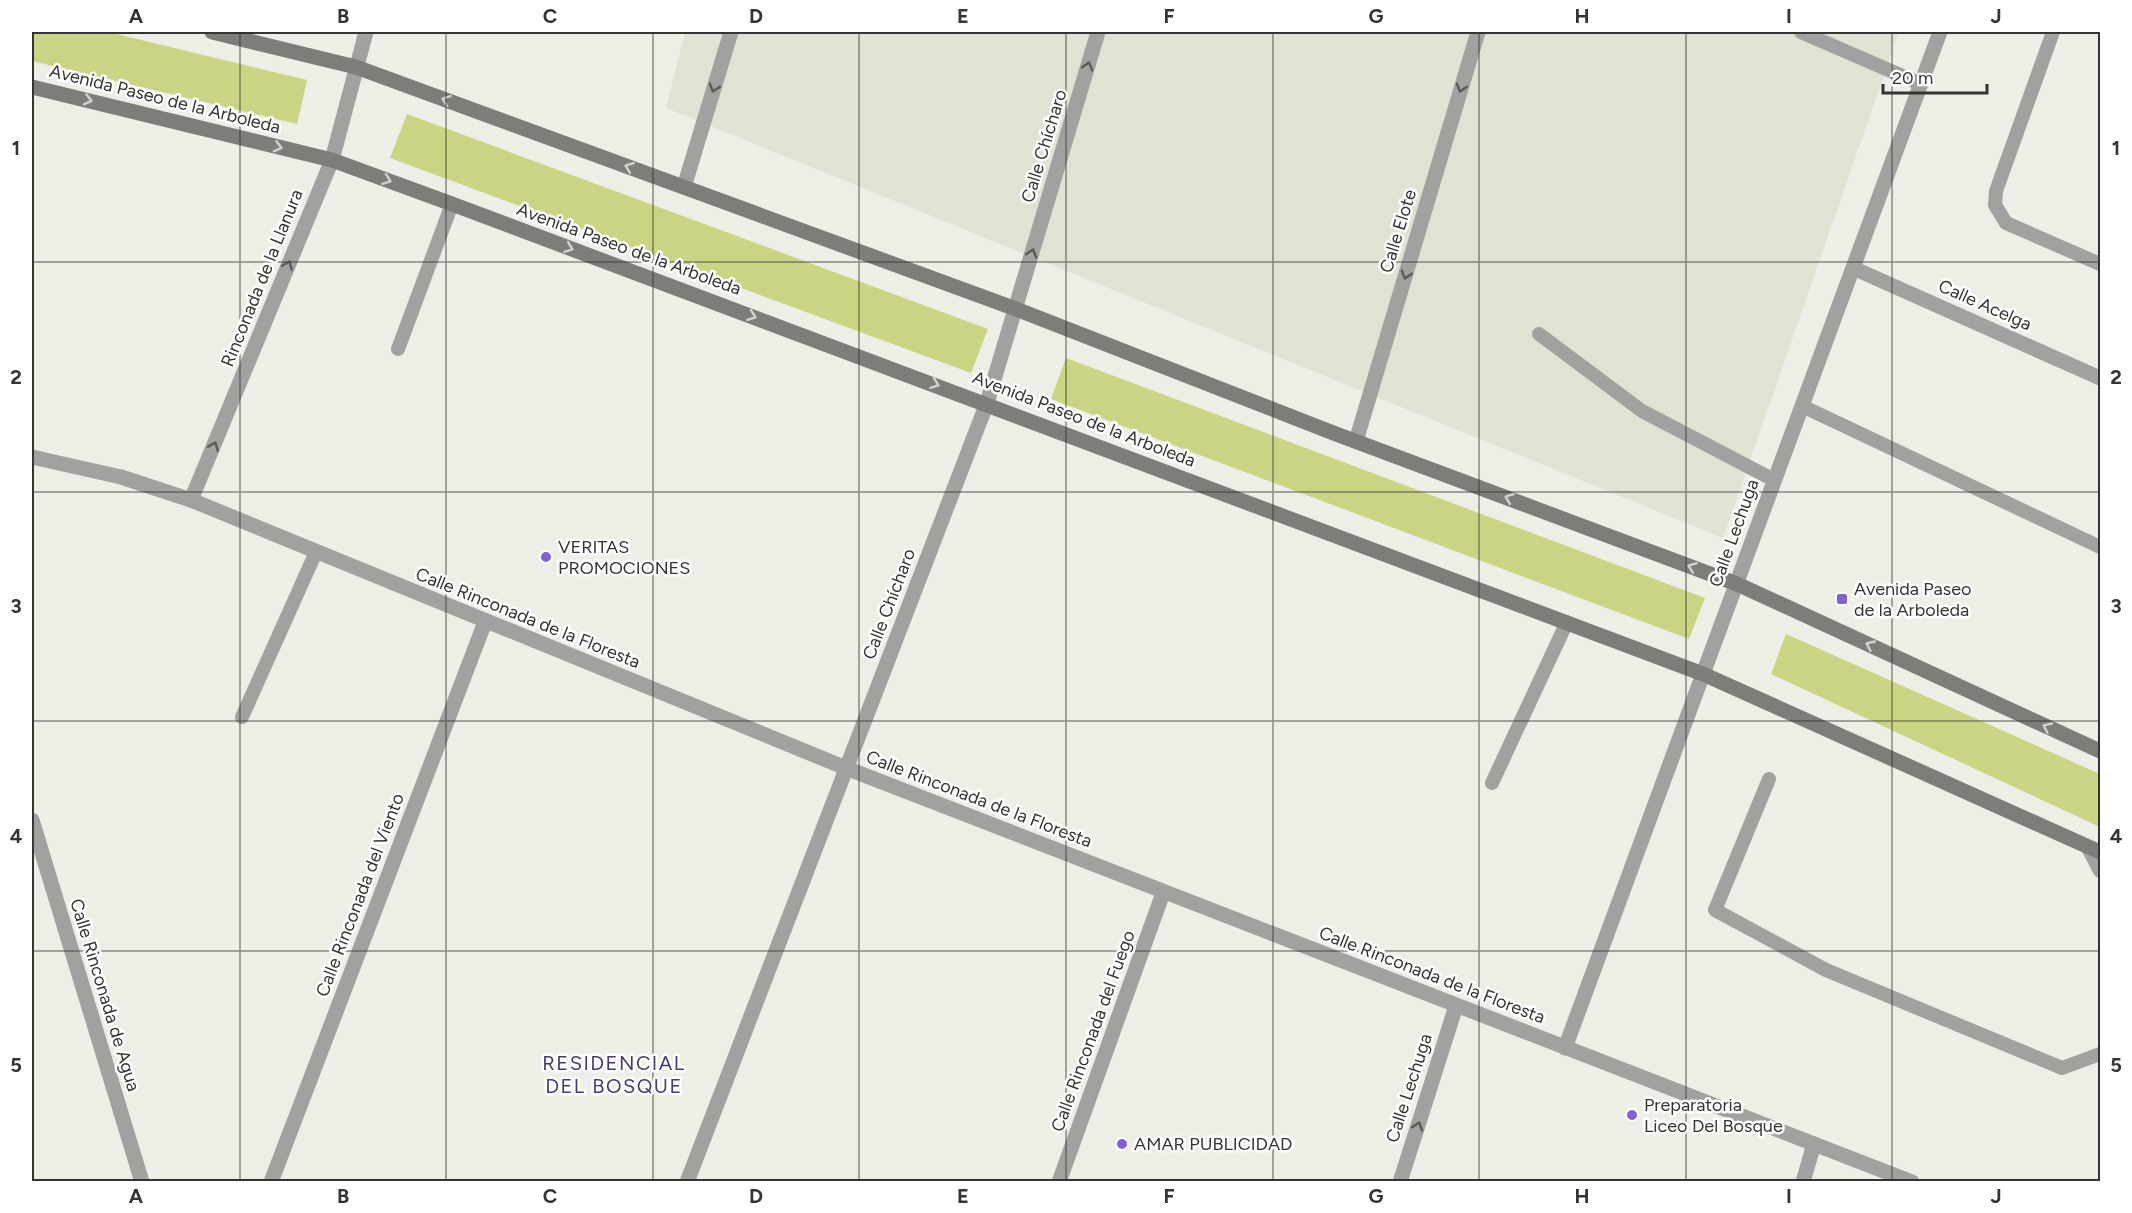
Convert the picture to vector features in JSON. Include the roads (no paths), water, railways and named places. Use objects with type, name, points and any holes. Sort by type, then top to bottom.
[{"type":"street","points":[[212,32],[356,67],[1016,309],[1356,441],[1737,584],[2100,751]]},
{"type":"street","name":"Rinconada de la Llanura","points":[[191,500],[332,160],[366,32]]},
{"type":"street","points":[[684,187],[731,32]]},
{"type":"street","name":"Calle Chícharo","points":[[687,1182],[987,403],[1098,32]]},
{"type":"street","name":"Calle Elote","points":[[1356,441],[1478,32]]},
{"type":"street","name":"Calle Lechuga","points":[[1565,1048],[1940,32]]},
{"type":"street","name":"Avenida Paseo de la Arboleda","points":[[32,87],[332,160],[452,204],[987,403],[1703,674],[2094,849]]},
{"type":"street","name":"Calle Acelga","points":[[1853,268],[2100,378]]},
{"type":"street","name":"Calle Rinconada de la Floresta","points":[[32,457],[121,477],[191,500],[846,768],[1912,1182]]},
{"type":"street","name":"Calle Rinconada del Viento","points":[[271,1182],[485,621]]},
{"type":"street","name":"Calle Rinconada de Agua","points":[[32,820],[142,1182]]},
{"type":"street","name":"Calle Rinconada del Fuego","points":[[1059,1182],[1163,893]]},
{"type":"street","name":"Calle Lechuga","points":[[1400,1182],[1456,1006]]},
{"type":"street","points":[[1803,1182],[1814,1144]]},
{"type":"lane","points":[[1801,32],[1921,84]]},
{"type":"lane","points":[[2053,32],[1996,191],[1995,205],[2006,223],[2100,264]]},
{"type":"lane","points":[[398,349],[452,204]]},
{"type":"lane","points":[[1539,334],[1642,411],[1774,480]]},
{"type":"lane","points":[[1802,406],[2100,547]]},
{"type":"lane","points":[[242,717],[316,552]]},
{"type":"lane","points":[[1492,783],[1567,622]]},
{"type":"lane","points":[[1769,779],[1715,910],[1826,970],[2062,1068],[2100,1054]]},
{"type":"lane","points":[[2094,849],[2100,871]]},
{"type":"place","name":"VERITAS PROMOCIONES","points":[[546,557]]},
{"type":"place","name":"Avenida Paseo de la Arboleda","points":[[1842,599]]},
{"type":"place","name":"Preparatoria Liceo Del Bosque","points":[[1632,1115]]},
{"type":"place","name":"AMAR PUBLICIDAD","points":[[1122,1144]]},
{"type":"district","name":"RESIDENCIAL DEL BOSQUE","points":[[614,1074]]}]
